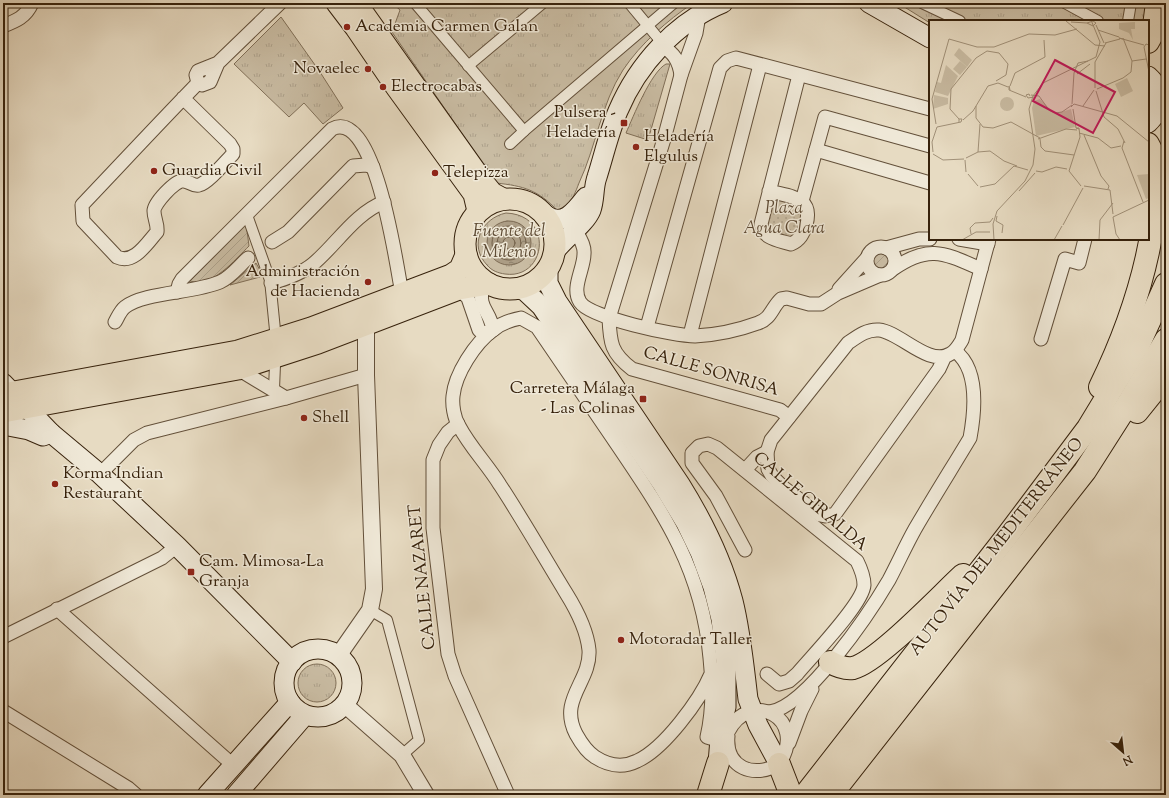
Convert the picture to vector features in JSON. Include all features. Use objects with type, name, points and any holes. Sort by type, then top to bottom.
[{"type":"highway","points":[[1149,40],[1153,33],[1158,3]]},
{"type":"highway","points":[[1067,457],[1119,344],[1145,266],[1153,228],[1160,174],[1149,146]]},
{"type":"highway","name":"AUTOVÍA DEL MEDITERRÁNEO","points":[[805,795],[1067,457],[1110,395],[1136,351],[1166,284]]},
{"type":"highway","name":"AUTOVÍA DEL MEDITERRÁNEO","points":[[831,795],[1085,471],[1133,396],[1166,340]]},
{"type":"highway","points":[[1085,471],[1106,451],[1166,376]]},
{"type":"highway","points":[[830,662],[840,667],[853,668],[872,659],[1007,536]]},
{"type":"highway","points":[[784,755],[791,795]]},
{"type":"highway","points":[[708,795],[718,763]]},
{"type":"main road","points":[[337,3],[356,28],[396,88],[492,193],[503,199]]},
{"type":"main road","points":[[356,3],[476,174],[474,194],[478,211]]},
{"type":"main road","points":[[6,389],[238,351],[275,349],[366,325],[459,289],[486,284],[503,288],[517,288],[535,282],[575,229],[586,219],[590,211],[594,186],[618,111],[647,61],[682,26],[699,15],[723,3]]},
{"type":"main road","points":[[869,3],[929,37]]},
{"type":"main road","points":[[1149,122],[1163,101],[1154,77]]},
{"type":"main road","points":[[486,284],[475,272],[466,255],[465,236],[468,227],[478,211],[494,201],[503,199],[522,200],[539,208],[554,220],[559,220],[570,216],[594,186]]},
{"type":"main road","points":[[546,215],[554,232],[552,260],[548,283],[557,301],[698,513],[723,568],[733,602],[748,699],[761,712],[784,755]]},
{"type":"main road","points":[[3,412],[238,369],[275,349],[402,294],[451,275],[460,269],[466,255]]},
{"type":"main road","points":[[517,288],[532,296],[541,306],[663,485],[686,523],[700,552],[713,587],[721,619],[726,662],[719,701],[721,734],[718,763]]},
{"type":"main road","points":[[6,389],[51,433],[100,474],[177,546],[292,662]]},
{"type":"main road","points":[[48,404],[45,412],[51,425],[51,433]]},
{"type":"main road","points":[[3,425],[28,430],[43,436],[51,433]]},
{"type":"main road","points":[[314,650],[329,651],[338,656],[346,664],[352,684],[350,695],[344,704],[336,712],[326,716],[316,717],[297,710],[290,702],[286,693],[284,682],[286,671],[292,662],[300,655],[314,650]]},
{"type":"main road","points":[[207,795],[290,702]]},
{"type":"main road","points":[[236,795],[305,714]]},
{"type":"street","points":[[3,26],[20,19],[32,3]]},
{"type":"street","points":[[415,3],[524,131]]},
{"type":"street","points":[[468,66],[543,3]]},
{"type":"street","points":[[629,3],[648,25],[662,45],[676,57],[680,64],[681,75]]},
{"type":"street","points":[[510,144],[674,3]]},
{"type":"street","points":[[922,3],[958,20]]},
{"type":"street","points":[[1065,3],[1096,20]]},
{"type":"street","points":[[1128,20],[1130,3]]},
{"type":"street","points":[[184,98],[230,144],[233,154],[203,184],[196,186],[182,181],[175,183],[155,206],[154,213],[157,221],[157,232],[131,259],[118,258],[83,222],[82,205],[198,83],[196,75],[198,71],[218,63],[278,4]]},
{"type":"street","name":"CALLE SONRISA","points":[[699,15],[696,33],[681,75],[664,139],[609,318],[610,344],[623,362],[632,369],[780,410],[789,418]]},
{"type":"street","points":[[647,327],[720,68],[727,61],[736,58],[929,109]]},
{"type":"street","points":[[690,335],[760,65]]},
{"type":"street","points":[[769,191],[802,201],[808,211],[806,222],[800,238],[791,244],[768,237],[761,229],[761,224],[769,191],[799,74]]},
{"type":"street","points":[[802,201],[825,117],[929,146]]},
{"type":"street","points":[[177,292],[182,279],[332,129],[337,126],[347,127],[353,132],[373,168],[384,202],[402,294]]},
{"type":"street","points":[[816,150],[929,183]]},
{"type":"street","points":[[115,322],[119,313],[132,303],[144,298],[222,281],[259,248],[288,232],[353,166],[366,165],[373,168]]},
{"type":"street","points":[[271,283],[297,273],[313,264],[366,211],[384,202]]},
{"type":"street","points":[[247,215],[271,283],[275,349],[274,390]]},
{"type":"street","points":[[575,229],[583,245],[584,255],[576,291],[579,301],[586,309],[609,318],[676,334],[690,335],[720,333],[759,323],[766,319],[778,302],[784,298],[815,305],[821,304],[838,293],[890,272],[917,255],[930,252],[943,254],[981,269]]},
{"type":"street","points":[[838,293],[840,287],[850,279],[869,254],[876,248],[886,248],[919,239],[929,239]]},
{"type":"street","points":[[816,680],[801,711],[784,755],[762,771],[752,771],[743,768],[732,757],[721,734],[737,719],[785,707],[816,680],[867,615],[885,586],[914,530],[970,438],[973,400],[970,375],[963,357],[950,354],[934,356],[916,348],[889,332],[879,330],[868,331],[848,343],[771,440],[768,452],[768,469],[772,476],[784,488],[820,515],[830,516],[835,514],[950,354],[962,340],[989,241],[974,240]]},
{"type":"street","points":[[1041,338],[1065,259],[1079,263],[1085,240]]},
{"type":"street","points":[[886,248],[893,255],[895,264],[893,269]]},
{"type":"street","points":[[867,258],[868,268],[872,272],[880,275]]},
{"type":"street","points":[[486,284],[481,302],[481,332],[491,331]]},
{"type":"street","points":[[459,289],[468,298],[482,318]]},
{"type":"street","points":[[711,674],[696,703],[660,745],[641,759],[630,765],[611,764],[600,760],[586,750],[572,726],[570,714],[571,702],[587,668],[589,650],[585,632],[568,595],[500,483],[458,424],[453,397],[456,382],[461,369],[491,331],[504,323],[521,318],[537,327],[648,490],[670,526],[694,577],[708,638],[711,674],[719,701]]},
{"type":"street","points":[[338,656],[370,610],[374,588],[366,375],[366,325]]},
{"type":"street","points":[[238,369],[286,398]]},
{"type":"street","points":[[100,474],[134,440],[147,433],[286,398],[366,375]]},
{"type":"street","name":"CALLE NAZARET","points":[[458,424],[448,432],[439,445],[433,460],[433,528],[448,654],[456,676],[508,795]]},
{"type":"street","name":"CALLE GIRALDA","points":[[745,550],[716,496],[694,467],[691,458],[692,453],[698,446],[708,444],[713,445],[857,561],[864,579],[862,592],[850,611],[797,674],[789,681],[779,684],[767,674]]},
{"type":"street","points":[[744,470],[757,457],[768,452]]},
{"type":"street","points":[[3,637],[162,558],[177,546]]},
{"type":"street","points":[[57,609],[233,765]]},
{"type":"street","points":[[370,610],[387,620],[420,740],[402,755]]},
{"type":"street","points":[[344,704],[402,755],[426,795]]},
{"type":"street","points":[[3,711],[128,788],[136,795]]},
{"type":"green space","points":[[392,3],[693,3],[655,33],[630,60],[623,70],[609,97],[590,155],[575,193],[566,207],[558,211],[544,198],[530,190],[496,183],[392,32],[400,10]]},
{"type":"green space","points":[[898,3],[1151,3],[1148,20],[929,20],[929,22]]},
{"type":"green space","points":[[281,17],[320,72],[343,108],[323,124],[304,103],[289,117],[234,64]]},
{"type":"green space","points":[[666,64],[670,64],[648,140],[626,133],[654,76]]},
{"type":"green space","name":"Plaza Agua Clara","points":[[769,191],[804,202],[796,242],[764,233]]},
{"type":"green space","points":[[506,213],[522,216],[532,224],[538,235],[539,246],[536,258],[529,267],[519,273],[505,274],[495,271],[489,267],[481,257],[478,241],[480,233],[490,220]],"holes":[[[507,221],[520,224],[529,234],[508,264],[499,261],[489,250],[489,236],[493,230]]]},
{"type":"green space","points":[[246,223],[249,246],[230,265],[215,277],[198,282],[190,281]]},
{"type":"green space","points":[[880,251],[886,254],[889,260],[886,266],[880,269],[874,266],[871,260],[874,254]]},
{"type":"green space","points":[[256,263],[261,272],[260,277],[230,285]]},
{"type":"green space","points":[[313,664],[321,664],[331,669],[335,676],[335,690],[331,697],[321,702],[313,702],[303,697],[301,694],[298,687],[298,679],[303,669],[306,667]]},
{"type":"water","name":"Fuente del Milenio","points":[[509,221],[521,225],[527,231],[531,243],[527,255],[521,261],[509,265],[497,261],[491,255],[487,243],[491,231],[497,225]]},
{"type":"place","name":"Academia Carmen Galan","points":[[347,27]]},
{"type":"place","name":"Novaelec","points":[[368,69]]},
{"type":"place","name":"Electrocabas","points":[[383,87]]},
{"type":"place","name":"Pulsera - Heladería","points":[[624,123]]},
{"type":"place","name":"Heladería Elgulus","points":[[636,147]]},
{"type":"place","name":"Guardia Civil","points":[[154,171]]},
{"type":"place","name":"Telepizza","points":[[435,173]]},
{"type":"place","name":"Administración de Hacienda","points":[[368,282]]},
{"type":"place","name":"Carretera Málaga - Las Colinas","points":[[643,399]]},
{"type":"place","name":"Shell","points":[[304,418]]},
{"type":"place","name":"Korma Indian Restaurant","points":[[55,484]]},
{"type":"place","name":"Cam. Mimosa-La Granja","points":[[191,572]]},
{"type":"place","name":"Motoradar Taller","points":[[621,640]]}]
